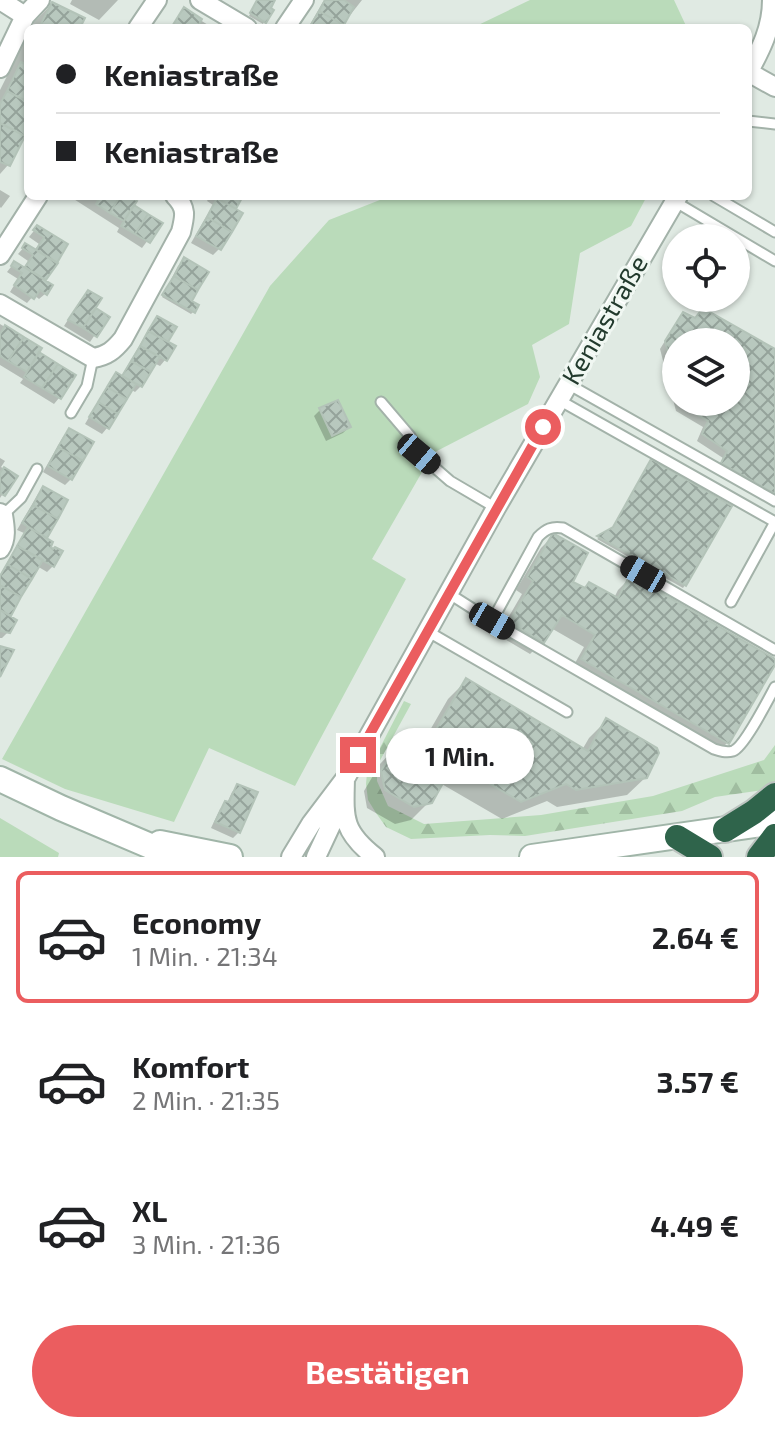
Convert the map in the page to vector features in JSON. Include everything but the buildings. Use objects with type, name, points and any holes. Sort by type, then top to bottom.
[{"type":"highway","points":[[725,830],[775,795]]},
{"type":"highway","points":[[759,857],[775,836]]},
{"type":"highway","points":[[677,837],[710,857]]},
{"type":"main road","points":[[0,779],[176,857]]},
{"type":"main road","points":[[532,857],[775,822]]},
{"type":"main road","points":[[131,837],[230,857]]},
{"type":"street","points":[[0,0],[25,16]]},
{"type":"street","points":[[0,68],[25,16],[40,0]]},
{"type":"street","points":[[141,24],[157,0]]},
{"type":"street","points":[[200,0],[240,24]]},
{"type":"street","points":[[288,24],[304,0]]},
{"type":"street","points":[[752,66],[772,18],[772,0]]},
{"type":"street","points":[[752,75],[775,87]]},
{"type":"street","points":[[0,255],[35,200]]},
{"type":"street","points":[[0,304],[93,358],[114,350],[181,232],[185,216],[181,200]]},
{"type":"street","name":"Keniastraße","points":[[291,857],[345,779],[496,508],[675,200]]},
{"type":"street","points":[[0,549],[4,542],[1,514]]},
{"type":"street","name":"Keniastraße","points":[[316,857],[331,825],[345,779]]},
{"type":"street","name":"Keniastraße","points":[[345,779],[344,816],[353,837],[375,857]]},
{"type":"lane","points":[[752,121],[775,124]]},
{"type":"lane","points":[[678,200],[775,261]]},
{"type":"lane","points":[[721,200],[775,232]]},
{"type":"lane","points":[[71,413],[87,386],[93,358]]},
{"type":"lane","points":[[563,392],[775,501]]},
{"type":"lane","points":[[563,392],[775,522],[731,602]]},
{"type":"lane","points":[[381,402],[410,436],[419,454],[450,481],[496,508]]},
{"type":"lane","points":[[1,514],[21,498],[37,469]]},
{"type":"lane","points":[[492,621],[538,537],[556,527],[563,528],[775,650]]},
{"type":"lane","points":[[448,593],[714,749],[728,752],[740,746],[775,687]]},
{"type":"lane","points":[[427,631],[567,712]]},
{"type":"green space","points":[[530,0],[674,0],[685,24],[480,24]]},
{"type":"green space","points":[[380,200],[645,200],[631,226],[580,253],[569,324],[532,345],[540,377],[528,404],[433,453],[372,559],[406,579],[295,786],[209,748],[174,822],[65,789],[2,759],[270,286],[329,220]]},
{"type":"green space","points":[[404,701],[411,704],[377,766],[377,781],[388,806],[424,824],[541,815],[653,796],[764,760],[775,745],[775,785],[763,790],[715,797],[682,811],[525,836],[411,839],[386,827],[368,800],[366,784],[367,773]]},
{"type":"green space","points":[[0,818],[59,853],[58,857],[0,857]]},
{"type":"route","points":[[358,755],[543,427]]}]
